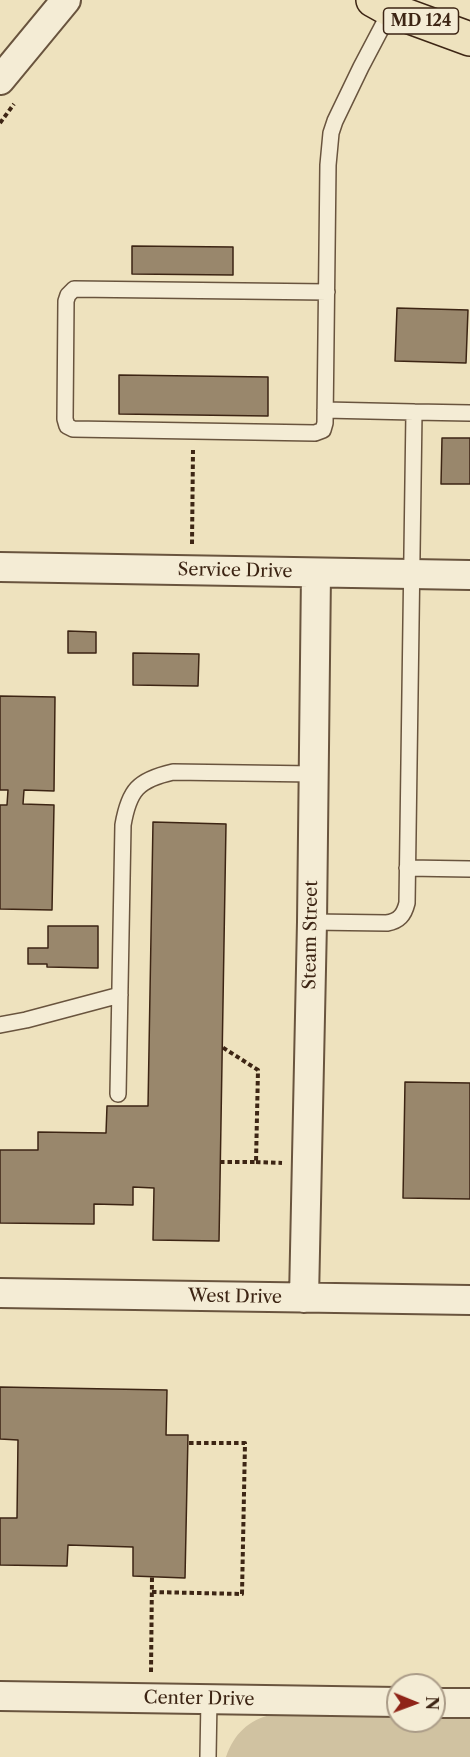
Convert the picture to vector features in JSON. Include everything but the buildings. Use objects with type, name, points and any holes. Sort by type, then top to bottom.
[{"type":"main road","name":"MD 124","points":[[382,5],[470,39]]},
{"type":"street","points":[[0,80],[66,0]]},
{"type":"street","name":"Service Drive","points":[[0,567],[470,575]]},
{"type":"street","name":"Steam Street","points":[[304,1298],[316,573]]},
{"type":"street","name":"West Drive","points":[[0,1293],[470,1300]]},
{"type":"street","name":"Center Drive","points":[[0,1696],[386,1702]]},
{"type":"street","points":[[446,1703],[470,1703]]},
{"type":"lane","points":[[327,292],[79,288],[71,292],[66,301],[65,419],[67,426],[73,429],[319,432],[324,427],[327,292],[328,165],[332,133],[361,67],[382,5]]},
{"type":"lane","points":[[325,410],[470,412]]},
{"type":"lane","points":[[312,922],[395,922],[401,917],[407,903],[414,412]]},
{"type":"lane","points":[[118,1094],[123,825],[126,803],[136,786],[153,776],[173,772],[314,774]]},
{"type":"lane","points":[[407,868],[470,869]]},
{"type":"lane","points":[[0,1025],[120,995]]},
{"type":"lane","points":[[208,1757],[209,1699]]},
{"type":"path","points":[[192,570],[194,431]]},
{"type":"path","points":[[220,1162],[256,1162],[258,1082],[258,1070],[222,1047]]},
{"type":"path","points":[[152,1592],[243,1594],[245,1443],[187,1443]]},
{"type":"path","points":[[150,1698],[152,1577]]},
{"type":"shaded area","points":[[273,1714],[386,1715],[386,1733],[446,1733],[446,1716],[470,1716],[470,1757],[226,1757],[233,1741],[243,1729]]}]
